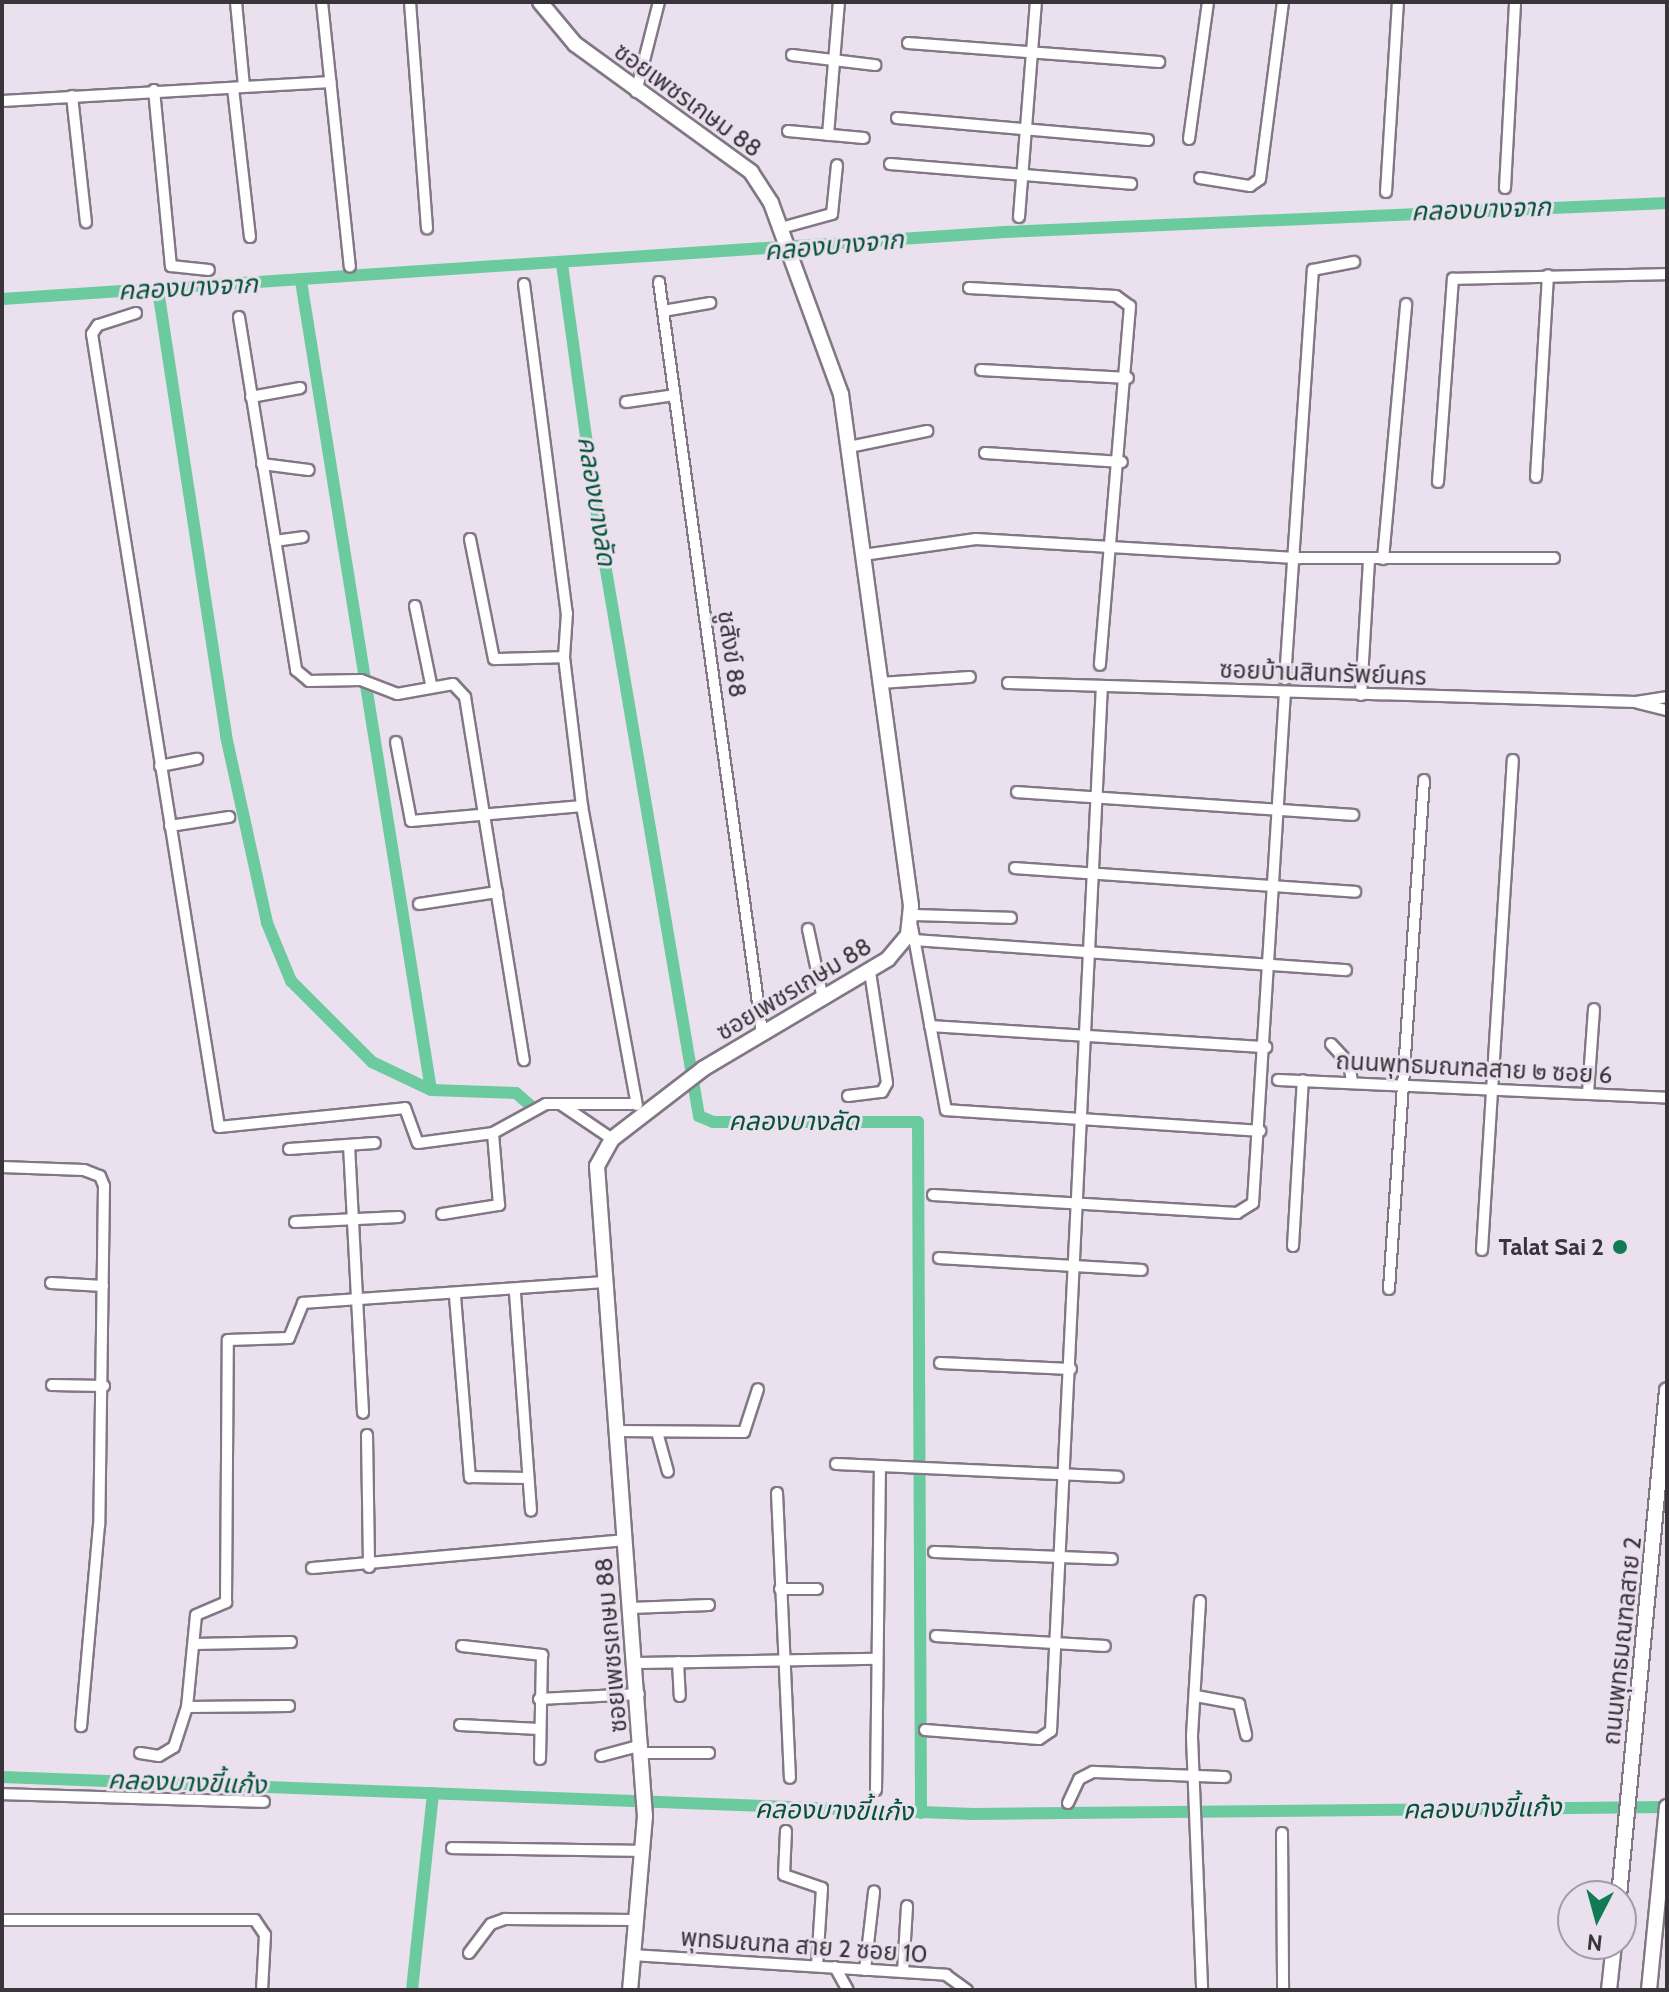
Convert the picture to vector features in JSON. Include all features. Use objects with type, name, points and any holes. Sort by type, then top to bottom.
[{"type":"street","points":[[236,2],[250,237]]},
{"type":"street","points":[[322,2],[350,267]]},
{"type":"street","points":[[410,2],[427,228]]},
{"type":"street","name":"ซอยเพชรเกษม 88","points":[[540,2],[558,28],[636,92],[751,172],[796,265],[834,366],[849,447],[911,918],[901,947],[870,972],[703,1069],[612,1139],[597,1166],[603,1282],[637,1663],[645,1816],[630,1990]]},
{"type":"street","points":[[636,92],[659,2]]},
{"type":"street","points":[[828,135],[839,2]]},
{"type":"street","points":[[1019,217],[1036,2]]},
{"type":"street","points":[[1189,139],[1208,2]]},
{"type":"street","points":[[1200,178],[1250,186],[1260,179],[1283,2]]},
{"type":"street","points":[[1386,192],[1398,2]]},
{"type":"street","points":[[1505,188],[1515,2]]},
{"type":"street","points":[[908,43],[1159,62]]},
{"type":"street","points":[[792,55],[875,65]]},
{"type":"street","points":[[2,101],[330,82]]},
{"type":"street","points":[[154,90],[171,266],[209,270]]},
{"type":"street","points":[[72,96],[86,222]]},
{"type":"street","points":[[897,118],[1148,140]]},
{"type":"street","points":[[788,131],[864,138]]},
{"type":"street","points":[[890,164],[1131,184]]},
{"type":"street","points":[[783,234],[832,214],[837,165]]},
{"type":"street","points":[[1285,679],[1313,270],[1319,264],[1354,262]]},
{"type":"street","points":[[1438,482],[1453,279],[1667,274]]},
{"type":"street","points":[[1536,477],[1548,275]]},
{"type":"street","name":"ชูสังข์ 88","points":[[659,282],[762,1032]]},
{"type":"street","points":[[524,284],[567,613],[564,657],[582,806],[633,1104]]},
{"type":"street","points":[[969,288],[1126,299],[1128,378],[1100,665]]},
{"type":"street","points":[[663,311],[710,303]]},
{"type":"street","points":[[1383,559],[1406,304]]},
{"type":"street","points":[[136,313],[98,325],[92,334],[219,1127],[405,1108],[418,1143],[493,1133],[546,1104],[633,1104],[649,1108]]},
{"type":"street","points":[[239,317],[296,670],[309,681],[365,681],[397,694],[431,684],[453,684],[465,697],[524,1060]]},
{"type":"street","points":[[981,370],[1128,378]]},
{"type":"street","points":[[251,397],[300,388]]},
{"type":"street","points":[[626,402],[675,395]]},
{"type":"street","points":[[849,447],[927,431]]},
{"type":"street","points":[[985,453],[1122,462]]},
{"type":"street","points":[[262,464],[309,470]]},
{"type":"street","points":[[275,541],[303,537]]},
{"type":"street","points":[[470,539],[494,659],[564,657]]},
{"type":"street","points":[[863,555],[976,539],[1292,558],[1554,558]]},
{"type":"street","points":[[1361,695],[1369,560]]},
{"type":"street","points":[[415,606],[431,684]]},
{"type":"street","points":[[880,683],[970,677]]},
{"type":"street","name":"ซอยบ้านสินทรัพย์นคร","points":[[1008,683],[1636,702]]},
{"type":"street","points":[[925,1730],[1049,1736],[1067,1475],[1074,1203],[1101,798],[1102,686]]},
{"type":"street","points":[[933,1195],[1248,1211],[1260,1131],[1266,1047],[1285,692]]},
{"type":"street","points":[[1636,702],[1667,697]]},
{"type":"street","points":[[1636,702],[1667,710]]},
{"type":"street","points":[[396,742],[408,819],[485,817],[582,806]]},
{"type":"street","points":[[160,766],[197,759]]},
{"type":"street","points":[[1482,1250],[1513,760]]},
{"type":"street","points":[[1389,1289],[1424,780]]},
{"type":"street","points":[[1017,792],[1353,815]]},
{"type":"street","points":[[170,826],[229,817]]},
{"type":"street","points":[[1015,868],[1355,892]]},
{"type":"street","points":[[419,904],[497,892]]},
{"type":"street","points":[[1011,918],[911,918],[946,1110],[1260,1131]]},
{"type":"street","points":[[808,929],[823,999]]},
{"type":"street","points":[[915,940],[1346,970]]},
{"type":"street","points":[[848,1096],[882,1092],[887,1083],[870,972]]},
{"type":"street","points":[[1588,1093],[1594,1009]]},
{"type":"street","points":[[930,1026],[1266,1047]]},
{"type":"street","points":[[1331,1044],[1349,1063],[1352,1082]]},
{"type":"street","name":"ถนนพุทธมณฑลสาย ๒ ซอย 6","points":[[1278,1080],[1667,1098]]},
{"type":"street","points":[[1293,1246],[1303,1080]]},
{"type":"street","points":[[562,1105],[612,1139]]},
{"type":"street","points":[[442,1214],[499,1205],[493,1133]]},
{"type":"street","points":[[289,1149],[375,1143]]},
{"type":"street","points":[[349,1145],[363,1413]]},
{"type":"street","points":[[2,1167],[100,1176],[104,1386],[96,1601],[81,1726]]},
{"type":"street","points":[[295,1222],[399,1217]]},
{"type":"street","points":[[939,1258],[1142,1270]]},
{"type":"street","points":[[140,1753],[168,1754],[187,1707],[196,1615],[226,1602],[228,1340],[289,1338],[303,1303],[515,1293],[603,1282]]},
{"type":"street","points":[[51,1283],[103,1286]]},
{"type":"street","points":[[515,1293],[531,1510]]},
{"type":"street","points":[[455,1296],[470,1477],[528,1478]]},
{"type":"street","points":[[940,1363],[1071,1369]]},
{"type":"street","points":[[52,1385],[104,1386]]},
{"type":"street","points":[[616,1431],[744,1432],[758,1389]]},
{"type":"street","name":"ถนนพุทธมณฑลสาย 2","points":[[1621,1880],[1655,1519],[1663,1479],[1667,1390]]},
{"type":"street","points":[[657,1432],[668,1472]]},
{"type":"street","points":[[367,1435],[369,1567]]},
{"type":"street","points":[[836,1464],[1118,1477]]},
{"type":"street","points":[[876,1790],[880,1466]]},
{"type":"street","points":[[777,1493],[782,1660],[790,1778]]},
{"type":"street","points":[[1655,1519],[1667,1508]]},
{"type":"street","points":[[312,1568],[369,1567],[624,1540]]},
{"type":"street","points":[[934,1552],[1112,1559]]},
{"type":"street","points":[[780,1589],[817,1589]]},
{"type":"street","points":[[1200,1601],[1195,1776],[1200,1804],[1202,1990]]},
{"type":"street","points":[[630,1608],[709,1605]]},
{"type":"street","points":[[936,1636],[1105,1646]]},
{"type":"street","points":[[194,1644],[291,1642]]},
{"type":"street","points":[[462,1646],[538,1652],[540,1759]]},
{"type":"street","points":[[637,1663],[876,1659]]},
{"type":"street","points":[[678,1662],[680,1696]]},
{"type":"street","points":[[539,1699],[639,1694]]},
{"type":"street","points":[[1196,1696],[1239,1704],[1246,1735]]},
{"type":"street","points":[[187,1707],[289,1706]]},
{"type":"street","points":[[460,1725],[539,1729]]},
{"type":"street","points":[[601,1756],[642,1749],[709,1753]]},
{"type":"street","points":[[1068,1803],[1079,1779],[1093,1772],[1225,1777]]},
{"type":"street","points":[[2,1794],[264,1802]]},
{"type":"street","points":[[1649,1990],[1667,1807]]},
{"type":"street","points":[[786,1831],[784,1875],[821,1885],[817,1965]]},
{"type":"street","points":[[1282,1833],[1283,1990]]},
{"type":"street","points":[[452,1848],[643,1851]]},
{"type":"street","points":[[865,1970],[874,1892]]},
{"type":"street","points":[[903,1972],[907,1906]]},
{"type":"street","points":[[469,1953],[491,1924],[505,1919],[634,1920]]},
{"type":"street","points":[[2,1920],[255,1920],[265,1935],[262,1990]]},
{"type":"street","points":[[1641,1990],[1655,1930]]},
{"type":"street","name":"พุทธมณฑล สาย 2 ซอย 10","points":[[632,1955],[946,1975],[967,1990]]},
{"type":"street","points":[[1609,1990],[1612,1960]]},
{"type":"street","points":[[835,1967],[848,1990]]},
{"type":"waterway","name":"คลองบางจาก","points":[[2,299],[1005,232],[1667,203]]},
{"type":"waterway","name":"คลองบางลัด","points":[[562,264],[597,517],[699,1116],[713,1122],[918,1122],[921,1813]]},
{"type":"waterway","points":[[301,281],[431,1090],[516,1093],[530,1105]]},
{"type":"waterway","points":[[158,290],[226,736],[267,923],[291,981],[372,1062],[431,1090]]},
{"type":"waterway","name":"คลองบางขี้แก้ง","points":[[2,1777],[973,1814],[1667,1807]]},
{"type":"waterway","points":[[412,1990],[433,1793]]},
{"type":"place","name":"Talat Sai 2","points":[[1620,1247]]}]
